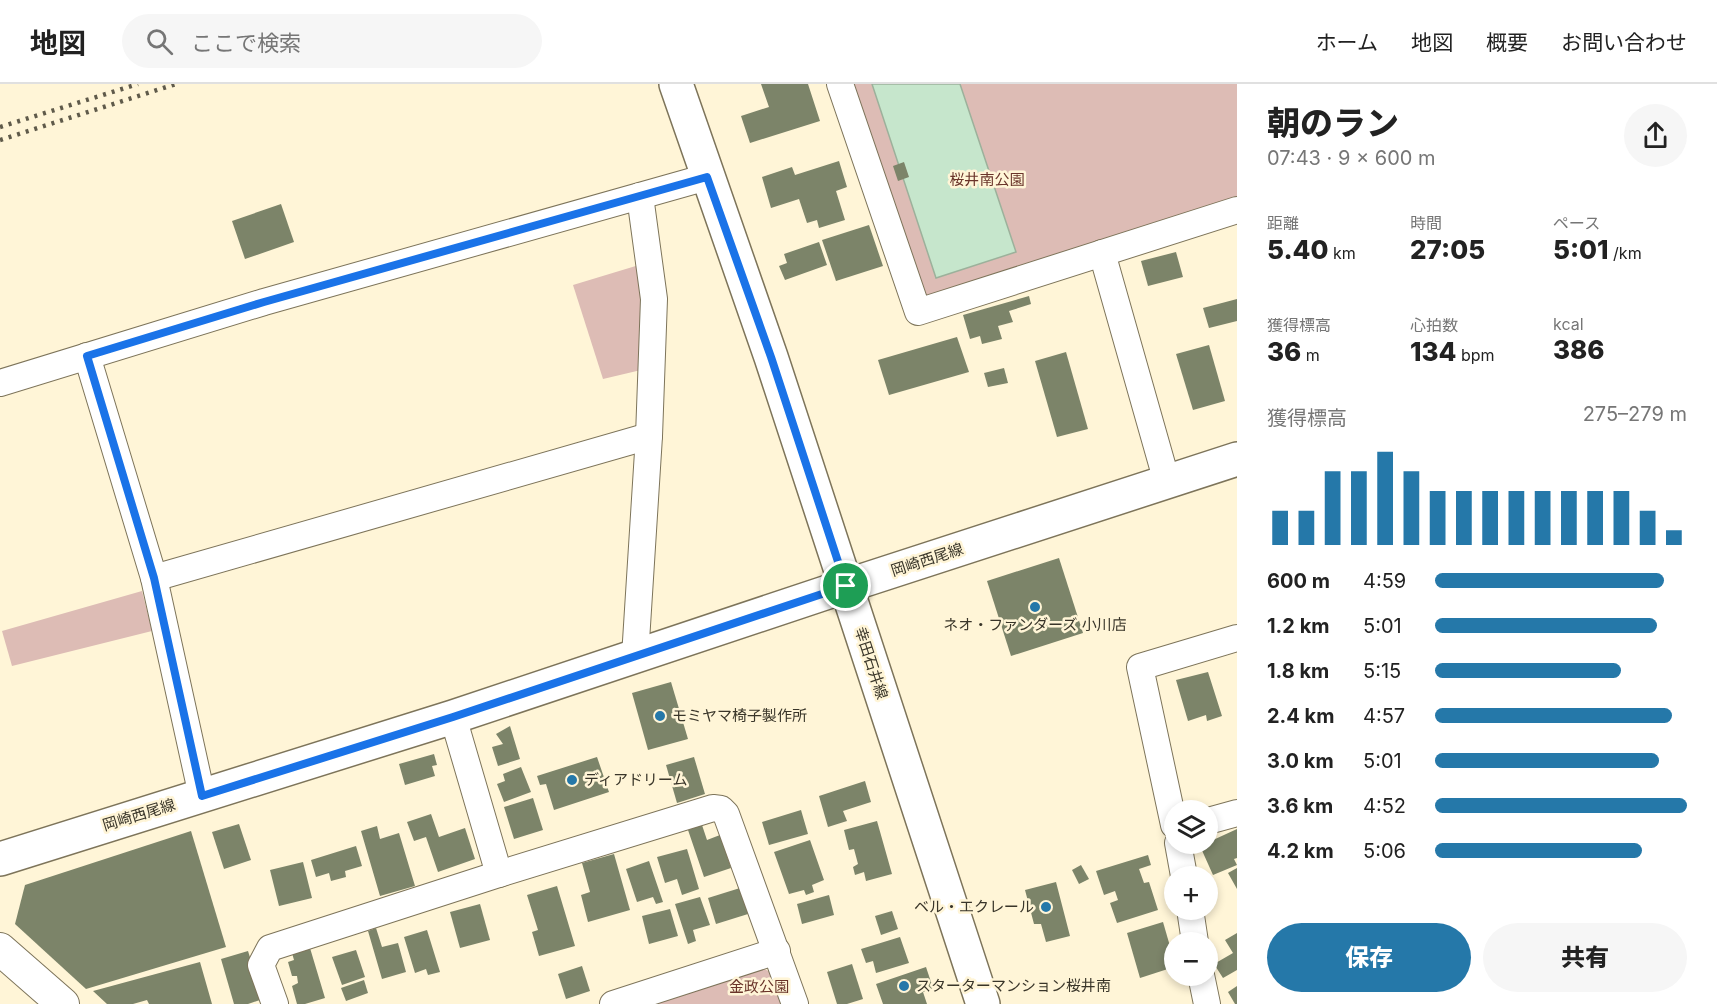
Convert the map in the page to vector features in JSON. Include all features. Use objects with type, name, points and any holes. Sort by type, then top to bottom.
[{"type":"main road","name":"幸田石井線","points":[[676,84],[771,357],[983,1004]]},
{"type":"main road","name":"岡崎西尾線","points":[[0,859],[453,717],[1237,459]]},
{"type":"street","points":[[840,84],[918,312],[1237,210]]},
{"type":"street","points":[[0,383],[264,302],[707,177]]},
{"type":"street","points":[[635,657],[649,436],[654,300],[640,196]]},
{"type":"street","points":[[1102,253],[1167,482]]},
{"type":"street","points":[[87,356],[154,578],[202,796]]},
{"type":"street","points":[[154,578],[649,436]]},
{"type":"street","points":[[1169,800],[1140,667],[1237,638]]},
{"type":"street","points":[[453,717],[499,874]]},
{"type":"street","points":[[275,1004],[261,965],[270,948],[713,808],[721,809],[726,814],[795,1004]]},
{"type":"street","points":[[1218,819],[1237,813]]},
{"type":"street","points":[[0,949],[63,1004]]},
{"type":"street","points":[[613,1004],[777,951]]},
{"type":"street","points":[[1203,986],[1207,1004]]},
{"type":"green space","name":"桜井南公園","points":[[852,84],[1237,84],[1237,200],[933,299],[922,293]]},
{"type":"green space","points":[[639,265],[645,303],[641,370],[603,379],[573,285]]},
{"type":"green space","points":[[142,591],[152,631],[12,666],[2,631]]},
{"type":"green space","name":"金政公園","points":[[764,969],[773,973],[783,1004],[649,1004]]},
{"type":"shaded area","points":[[872,84],[960,84],[1016,252],[936,278]]},
{"type":"building","points":[[761,84],[808,84],[820,121],[750,143],[741,116],[769,107]]},
{"type":"building","points":[[839,161],[847,187],[836,191],[845,220],[819,228],[817,220],[807,223],[799,199],[771,208],[762,177],[792,167],[795,175]]},
{"type":"building","points":[[904,162],[909,177],[898,181],[893,166]]},
{"type":"building","points":[[281,204],[294,242],[245,259],[232,221]]},
{"type":"building","points":[[869,225],[883,266],[836,281],[822,240]]},
{"type":"building","points":[[819,242],[827,265],[785,280],[779,266],[787,263],[784,254]]},
{"type":"building","points":[[1176,252],[1183,277],[1148,286],[1141,261]]},
{"type":"building","points":[[1029,296],[1031,304],[1009,311],[1013,322],[998,326],[1002,339],[982,344],[980,336],[970,339],[963,315]]},
{"type":"building","points":[[1237,299],[1237,321],[1209,328],[1203,308]]},
{"type":"building","points":[[957,337],[969,372],[889,395],[878,360]]},
{"type":"building","points":[[1209,345],[1225,401],[1193,410],[1176,354]]},
{"type":"building","points":[[1066,352],[1088,429],[1057,437],[1035,361]]},
{"type":"building","points":[[1004,368],[1008,383],[988,387],[984,373]]},
{"type":"building","name":"ネオ・ファンダーズ 小川店","points":[[1059,558],[1083,633],[1011,656],[987,581]]},
{"type":"building","points":[[1208,672],[1222,716],[1207,721],[1206,715],[1188,721],[1176,680]]},
{"type":"building","name":"モミヤマ椅子製作所","points":[[671,682],[688,739],[648,750],[632,693]]},
{"type":"building","points":[[510,726],[520,759],[498,766],[492,747],[503,744],[496,734]]},
{"type":"building","points":[[434,754],[437,765],[432,766],[435,776],[405,785],[399,764]]},
{"type":"building","name":"ディアドリーム","points":[[597,757],[609,792],[554,810],[546,784],[540,785],[537,776]]},
{"type":"building","points":[[694,757],[705,794],[677,803],[666,765]]},
{"type":"building","points":[[521,767],[531,792],[504,802],[497,784],[505,781],[503,774]]},
{"type":"building","points":[[865,781],[871,802],[843,811],[847,821],[828,827],[819,796]]},
{"type":"building","points":[[533,798],[543,830],[514,839],[504,807]]},
{"type":"building","points":[[801,810],[808,834],[769,845],[762,822]]},
{"type":"building","points":[[431,814],[439,837],[465,828],[475,859],[438,872],[426,837],[414,841],[407,822]]},
{"type":"building","points":[[877,821],[892,874],[866,881],[864,872],[855,875],[853,867],[858,864],[854,849],[849,850],[844,830]]},
{"type":"building","points":[[239,824],[251,860],[224,869],[212,832]]},
{"type":"building","points":[[702,825],[707,840],[720,835],[731,868],[704,877],[688,830]]},
{"type":"building","points":[[377,826],[380,839],[399,833],[415,886],[380,896],[361,831]]},
{"type":"building","points":[[1237,829],[1237,858],[1234,859],[1237,865],[1218,873],[1218,866],[1209,866],[1204,854],[1218,854],[1218,838]]},
{"type":"building","points":[[191,831],[226,947],[86,989],[15,924],[25,885]]},
{"type":"building","points":[[810,840],[824,880],[812,885],[814,892],[806,895],[804,890],[789,894],[774,852]]},
{"type":"building","points":[[356,846],[362,866],[345,871],[346,877],[331,881],[329,873],[316,877],[311,860]]},
{"type":"building","points":[[687,849],[699,889],[682,895],[677,879],[665,883],[657,857]]},
{"type":"building","points":[[614,854],[630,910],[588,922],[581,895],[590,892],[582,863]]},
{"type":"building","points":[[1148,855],[1151,865],[1139,869],[1144,883],[1149,882],[1158,910],[1117,923],[1110,903],[1118,900],[1115,891],[1104,895],[1096,871]]},
{"type":"building","points":[[649,861],[663,902],[656,904],[653,897],[637,902],[626,869]]},
{"type":"building","points":[[303,862],[312,898],[279,906],[270,870]]},
{"type":"building","points":[[1081,865],[1089,879],[1079,884],[1072,870]]},
{"type":"building","points":[[1237,868],[1237,889],[1228,873]]},
{"type":"building","name":"ベル・エクレール","points":[[1056,882],[1070,936],[1046,942],[1041,924],[1034,924],[1025,890]]},
{"type":"building","points":[[557,886],[575,946],[539,956],[532,932],[538,930],[527,895]]},
{"type":"building","points":[[740,888],[748,914],[716,924],[708,898]]},
{"type":"building","points":[[829,895],[834,915],[802,924],[797,904]]},
{"type":"building","points":[[700,897],[710,925],[693,930],[696,941],[688,944],[675,904]]},
{"type":"building","points":[[480,904],[490,940],[460,948],[450,912]]},
{"type":"building","points":[[670,909],[678,936],[649,944],[642,916]]},
{"type":"building","points":[[892,911],[898,929],[881,935],[875,916]]},
{"type":"building","points":[[1163,922],[1166,932],[1164,932],[1164,970],[1140,978],[1127,933]]},
{"type":"building","points":[[376,928],[382,947],[398,943],[406,972],[382,979],[368,931]]},
{"type":"building","points":[[427,930],[440,972],[428,975],[426,969],[415,973],[404,937]]},
{"type":"building","points":[[1237,933],[1237,970],[1223,978],[1218,970],[1218,962],[1233,953],[1225,940]]},
{"type":"building","points":[[900,937],[909,963],[876,973],[873,961],[866,963],[861,949]]},
{"type":"building","points":[[310,948],[325,998],[297,1004],[292,986],[298,983],[297,976],[292,976],[288,962],[294,960],[292,953]]},
{"type":"building","points":[[356,950],[365,977],[342,985],[332,957]]},
{"type":"building","points":[[248,951],[263,999],[248,1004],[234,1004],[221,959]]},
{"type":"building","points":[[200,962],[212,1004],[149,1004],[147,1000],[133,1004],[107,1004],[93,991]]},
{"type":"building","points":[[852,964],[863,999],[847,1004],[837,1004],[827,972]]},
{"type":"building","points":[[582,966],[590,991],[566,999],[558,974]]},
{"type":"building","name":"スターターマンション桜井南","points":[[926,967],[933,988],[923,992],[927,1004],[883,1004],[876,984]]},
{"type":"building","points":[[364,980],[368,993],[346,1001],[341,988]]},
{"type":"building","points":[[1237,986],[1237,1004],[1235,1004],[1228,992]]},
{"type":"railway","points":[[0,127],[138,84]]},
{"type":"railway","points":[[0,140],[176,84]]},
{"type":"place","name":"ネオ・ファンダーズ 小川店","points":[[1035,607]]},
{"type":"place","name":"モミヤマ椅子製作所","points":[[660,716]]},
{"type":"place","name":"ディアドリーム","points":[[572,780]]},
{"type":"place","name":"ベル・エクレール","points":[[1046,907]]},
{"type":"place","name":"スターターマンション桜井南","points":[[904,986]]},
{"type":"route","points":[[707,177],[771,357],[846,586],[453,717],[202,796],[154,578],[87,356],[264,302],[707,177]]}]
